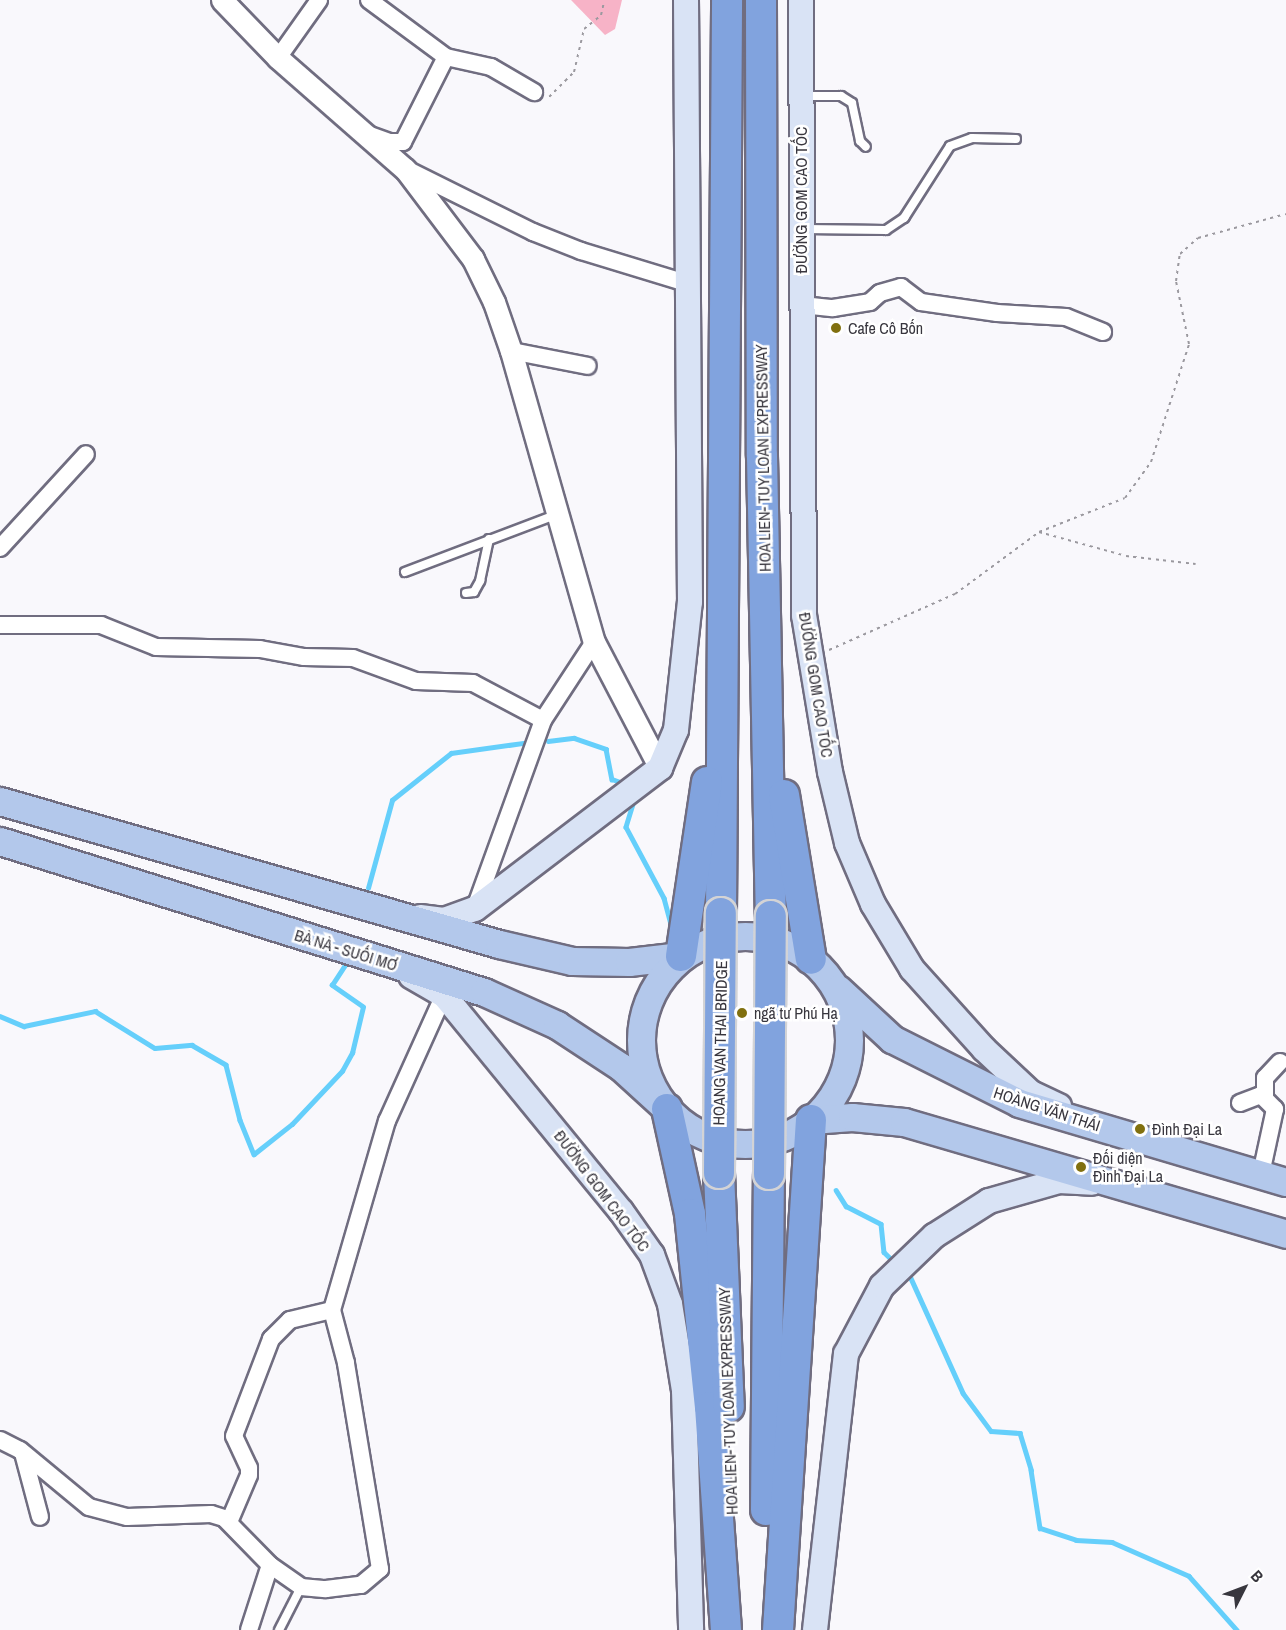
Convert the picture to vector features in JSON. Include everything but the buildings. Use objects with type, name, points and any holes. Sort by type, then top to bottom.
[{"type":"highway","name":"HOA LIEN- TUY LOAN EXPRESSWAY","points":[[721,913],[728,309],[727,0]]},
{"type":"highway","name":"HOA LIEN- TUY LOAN EXPRESSWAY","points":[[761,0],[761,195],[771,916],[768,1630]]},
{"type":"highway","points":[[761,195],[784,797],[811,959]]},
{"type":"highway","points":[[681,956],[708,770],[728,309]]},
{"type":"highway","name":"HOANG VAN THAI BRIDGE","points":[[719,1173],[721,913]]},
{"type":"highway","points":[[667,1109],[690,1214],[710,1407],[726,1630]]},
{"type":"highway","points":[[778,1630],[811,1120]]},
{"type":"highway","name":"HOA LIEN- TUY LOAN EXPRESSWAY","points":[[719,1173],[732,1466],[734,1630]]},
{"type":"main road","points":[[405,915],[444,920],[475,909],[660,768],[676,730],[690,602],[686,283],[686,0]]},
{"type":"main road","name":"ĐƯỜNG GOM CAO TỐC","points":[[801,0],[804,615],[813,658],[830,772],[847,843],[873,904],[912,969],[984,1049],[1031,1093],[1125,1134]]},
{"type":"main road","points":[[0,801],[572,960],[629,962],[681,956],[712,940],[746,935],[781,942],[811,959],[834,985],[847,1017],[849,1052],[840,1086],[822,1112],[792,1134],[760,1144],[726,1143],[693,1131],[667,1109],[646,1069],[640,1047],[644,1013],[658,982],[681,956]]},
{"type":"main road","name":"BÀ NÀ - SUỐI MƠ","points":[[0,841],[484,992],[557,1025],[621,1067],[667,1109]]},
{"type":"main road","name":"ĐƯỜNG GOM CAO TỐC","points":[[388,963],[444,995],[621,1211],[652,1255],[670,1304],[684,1390],[691,1630]]},
{"type":"main road","name":"HOÀNG VĂN THÁI","points":[[834,985],[892,1039],[976,1084],[1019,1103],[1274,1178]]},
{"type":"main road","points":[[811,1120],[852,1117],[904,1122],[1286,1234]]},
{"type":"main road","points":[[815,1630],[846,1354],[882,1286],[934,1236],[989,1201],[1059,1181],[1117,1184]]},
{"type":"street","points":[[222,0],[278,58],[405,169],[473,259],[494,302],[511,351],[555,515],[594,642],[660,768]]},
{"type":"street","points":[[278,58],[319,0]]},
{"type":"street","points":[[369,0],[446,57],[491,67],[534,92]]},
{"type":"street","points":[[360,131],[389,142],[403,142],[446,57]]},
{"type":"street","points":[[405,169],[533,232],[581,251],[686,283]]},
{"type":"street","points":[[802,306],[833,308],[870,302],[880,293],[901,287],[921,302],[986,312],[1066,317],[1103,332]]},
{"type":"street","points":[[511,351],[588,366]]},
{"type":"street","points":[[0,548],[86,454]]},
{"type":"street","points":[[0,625],[101,625],[156,648],[260,649],[304,657],[353,658],[416,681],[473,683],[543,720]]},
{"type":"street","points":[[475,909],[543,720],[594,642]]},
{"type":"street","points":[[0,1440],[23,1453],[89,1507],[126,1518],[211,1515],[229,1522],[270,1565],[301,1587],[326,1589],[361,1585],[380,1569],[346,1363],[332,1310],[387,1120],[444,995]]},
{"type":"street","points":[[1265,1097],[1265,1078],[1280,1062]]},
{"type":"street","points":[[1240,1103],[1261,1095],[1275,1109],[1274,1178]]},
{"type":"street","points":[[1274,1122],[1286,1096]]},
{"type":"street","points":[[229,1522],[249,1468],[234,1436],[271,1339],[290,1320],[332,1310]]},
{"type":"street","points":[[23,1453],[40,1517]]},
{"type":"street","points":[[249,1630],[270,1565]]},
{"type":"lane","points":[[801,97],[841,96],[852,103],[860,141],[866,147]]},
{"type":"lane","points":[[801,230],[886,230],[904,218],[950,146],[972,138],[1016,139]]},
{"type":"lane","points":[[405,572],[555,515]]},
{"type":"lane","points":[[466,592],[474,592],[480,581],[489,539]]},
{"type":"lane","points":[[279,1630],[301,1587]]},
{"type":"path","points":[[534,92],[541,104],[574,72],[584,29],[601,15],[604,2]]},
{"type":"path","points":[[813,658],[859,633],[955,594],[1039,532],[1125,498],[1151,462],[1189,344],[1176,281],[1180,254],[1198,238],[1286,214]]},
{"type":"path","points":[[1039,532],[1113,550],[1119,555],[1196,564]]},
{"type":"shaded area","points":[[571,0],[622,0],[615,29],[605,35]]},
{"type":"waterway","points":[[548,741],[574,738],[606,749],[612,779],[626,784]]},
{"type":"waterway","points":[[368,888],[392,800],[451,753],[523,743]]},
{"type":"waterway","points":[[633,804],[626,827],[664,898],[672,928]]},
{"type":"waterway","points":[[0,1016],[24,1026],[95,1011],[155,1048],[192,1045],[226,1065],[240,1120],[254,1154],[292,1124],[342,1071],[352,1053],[363,1007],[332,985],[347,962]]},
{"type":"waterway","points":[[836,1190],[846,1206],[881,1224],[884,1252],[891,1259]]},
{"type":"waterway","points":[[910,1276],[963,1393],[991,1431],[1020,1433],[1031,1470],[1040,1528],[1076,1540],[1112,1542],[1189,1576],[1237,1630]]},
{"type":"place","name":"Cafe Cô Bốn","points":[[836,328]]},
{"type":"place","name":"ngã tư Phú Hạ","points":[[742,1013]]},
{"type":"place","name":"Đình Đại La","points":[[1140,1129]]},
{"type":"place","name":"Đối diện Đình Đại La","points":[[1081,1167]]}]
